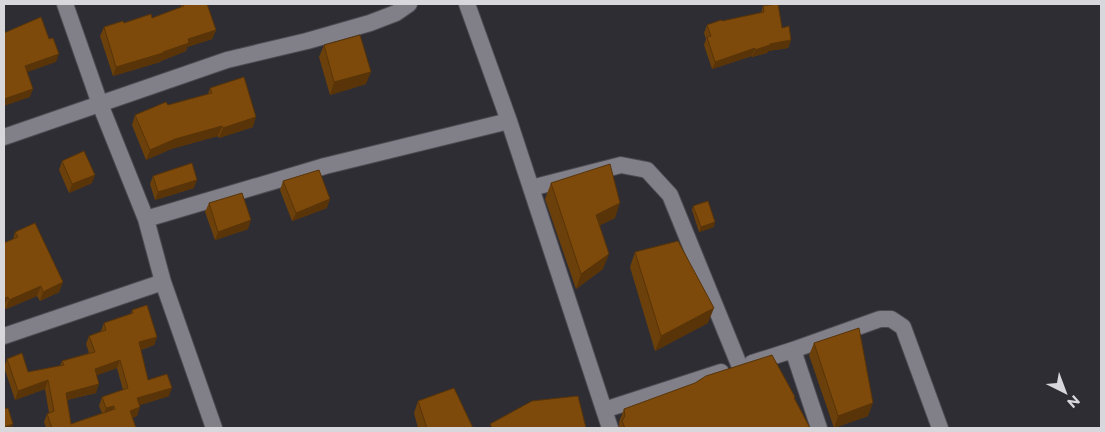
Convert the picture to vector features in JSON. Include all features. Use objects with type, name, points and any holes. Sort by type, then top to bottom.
[{"type":"street","points":[[65,4],[100,104],[146,219],[162,282],[214,428]]},
{"type":"street","points":[[4,138],[227,60],[370,24],[396,13],[409,4]]},
{"type":"street","points":[[467,4],[509,120],[610,428]]},
{"type":"street","points":[[146,219],[325,166],[509,120]]},
{"type":"street","points":[[531,188],[621,165],[647,170],[670,195],[740,367]]},
{"type":"street","points":[[4,336],[162,282]]},
{"type":"street","points":[[604,410],[792,350],[880,319],[891,319],[903,327],[940,428]]},
{"type":"street","points":[[792,350],[819,428]]},
{"type":"building","points":[[183,4],[207,4],[216,30],[188,39],[189,43],[163,53],[116,67],[104,27],[151,14],[152,18],[184,6]]},
{"type":"building","points":[[778,4],[782,28],[789,26],[791,40],[770,44],[755,50],[755,48],[715,62],[707,37],[711,36],[707,25],[721,20],[764,12],[763,6]]},
{"type":"building","points":[[41,17],[49,39],[53,38],[59,54],[25,66],[33,89],[4,99],[4,33]]},
{"type":"building","points":[[360,35],[371,72],[334,82],[324,45]]},
{"type":"building","points":[[244,77],[256,117],[223,128],[222,126],[175,139],[150,150],[135,115],[166,102],[168,105],[212,93],[210,88]]},
{"type":"building","points":[[84,151],[95,175],[72,184],[62,161]]},
{"type":"building","points":[[192,163],[197,180],[158,192],[153,176]]},
{"type":"building","points":[[610,164],[620,203],[596,215],[609,254],[581,274],[551,183]]},
{"type":"building","points":[[319,170],[330,199],[296,213],[283,181]]},
{"type":"building","points":[[242,193],[251,220],[218,232],[209,203]]},
{"type":"building","points":[[708,201],[715,222],[701,227],[693,206]]},
{"type":"building","points":[[35,223],[63,282],[43,292],[41,286],[9,300],[8,297],[4,298],[4,243],[18,237],[15,232]]},
{"type":"building","points":[[678,241],[714,308],[661,336],[635,252]]},
{"type":"building","points":[[147,305],[157,337],[139,342],[148,380],[167,374],[172,388],[137,398],[140,407],[130,411],[136,428],[52,428],[47,414],[54,411],[48,380],[18,391],[7,359],[22,353],[28,372],[64,365],[62,361],[95,352],[89,336],[106,330],[104,323],[133,313],[132,310]],"holes":[[[120,360],[128,388],[102,397],[106,408],[114,406],[115,409],[71,424],[66,393],[99,384],[95,369]]]},
{"type":"building","points":[[859,328],[873,403],[838,416],[814,343]]},
{"type":"building","points":[[772,355],[810,428],[625,428],[622,421],[625,416],[624,409],[695,383],[706,376]]},
{"type":"building","points":[[454,388],[473,428],[427,428],[418,401]]},
{"type":"building","points":[[578,396],[586,428],[492,428],[490,424],[532,401]]},
{"type":"building","points":[[8,408],[13,424],[4,427],[4,409]]}]
